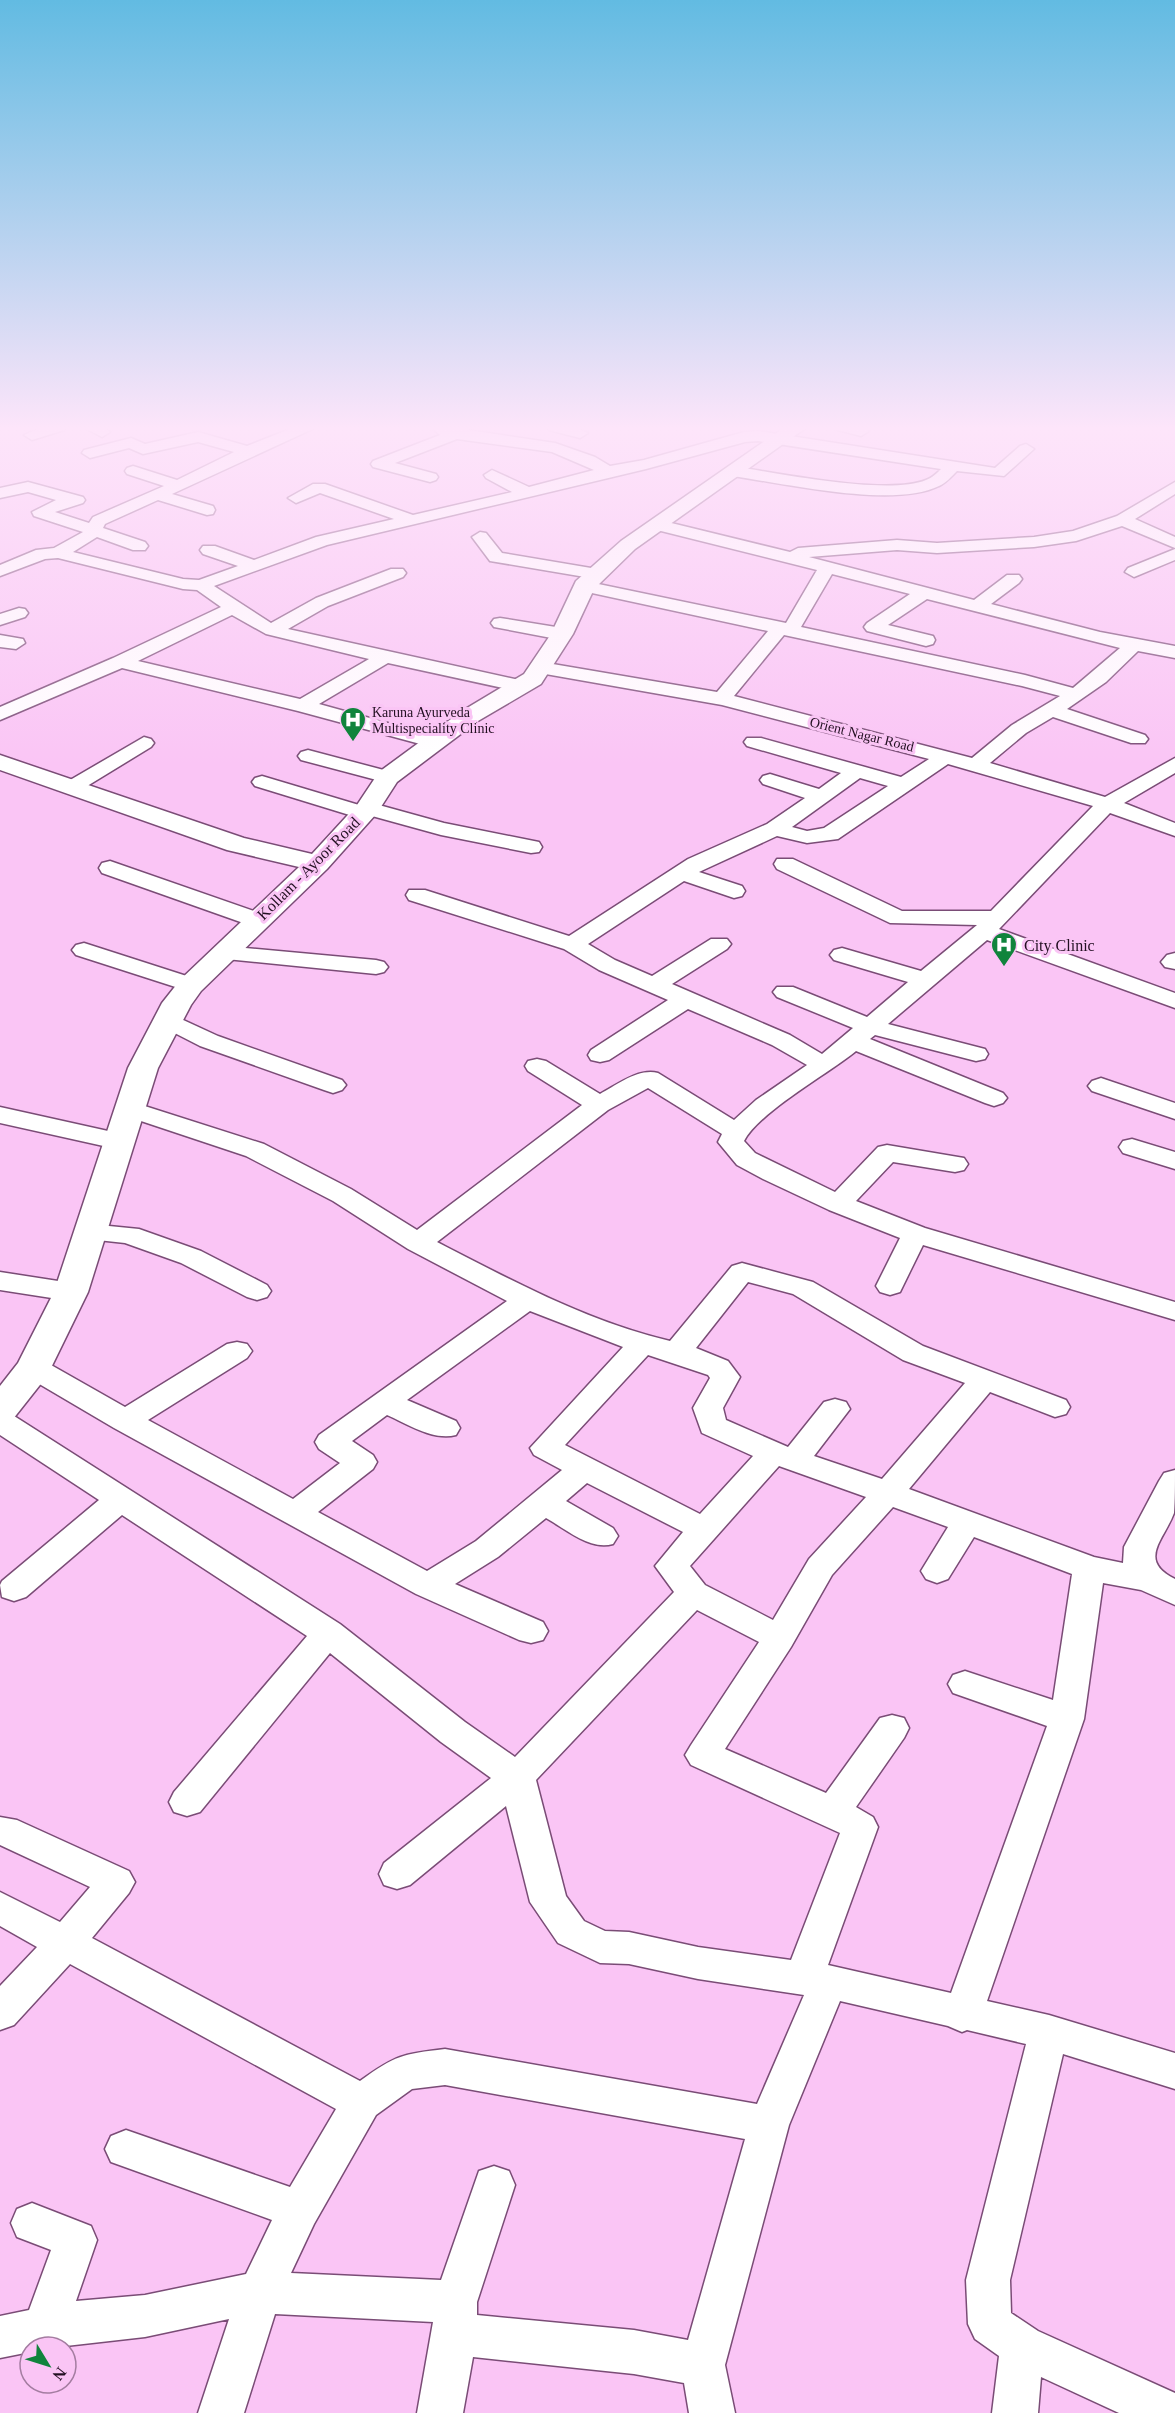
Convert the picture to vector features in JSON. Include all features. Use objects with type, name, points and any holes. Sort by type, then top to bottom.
[{"type":"main road","name":"Kollam - Ayoor Road","points":[[0,1410],[34,1368],[71,1292],[117,1142],[143,1068],[168,1020],[191,985],[318,863],[366,810],[388,777],[470,716],[533,679],[562,634],[591,580],[636,540]]},
{"type":"main road","points":[[3,766],[72,787],[236,844],[318,863]]},
{"type":"street","points":[[57,553],[80,540]]},
{"type":"street","points":[[120,540],[139,546]]},
{"type":"street","points":[[0,571],[42,554],[57,553],[183,584],[201,585],[328,540]]},
{"type":"street","points":[[482,540],[496,557],[786,628],[1025,681],[1076,695]]},
{"type":"street","points":[[721,540],[1133,646],[1175,652]]},
{"type":"street","points":[[782,554],[864,547],[937,548],[1051,540]]},
{"type":"street","points":[[209,550],[256,566]]},
{"type":"street","points":[[1134,572],[1175,554]]},
{"type":"street","points":[[722,699],[786,628],[827,567]]},
{"type":"street","points":[[272,630],[322,602],[397,573]]},
{"type":"street","points":[[978,606],[1013,579]]},
{"type":"street","points":[[201,585],[272,630],[314,642],[521,686]]},
{"type":"street","points":[[924,593],[873,627],[926,640]]},
{"type":"street","points":[[0,714],[120,662],[234,607]]},
{"type":"street","points":[[0,620],[19,613]]},
{"type":"street","points":[[500,623],[562,634]]},
{"type":"street","points":[[976,765],[1019,729],[1076,695],[1099,678],[1133,646]]},
{"type":"street","points":[[303,706],[386,657]]},
{"type":"street","points":[[120,662],[303,706],[435,742]]},
{"type":"street","name":"Orient Nagar Road","points":[[541,668],[722,699],[946,756],[1107,804],[1175,830]]},
{"type":"street","points":[[1052,710],[1138,739]]},
{"type":"street","points":[[754,742],[906,785]]},
{"type":"street","points":[[72,787],[144,743]]},
{"type":"street","points":[[308,756],[388,777]]},
{"type":"street","points":[[775,829],[807,837],[830,834],[946,756]]},
{"type":"street","points":[[1173,1306],[915,1234],[839,1204],[746,1159],[730,1142],[736,1132],[765,1105],[824,1065],[860,1033],[908,997],[992,924],[1016,896],[1107,804],[1175,764]]},
{"type":"street","points":[[572,944],[681,873],[775,829],[857,771]]},
{"type":"street","points":[[770,780],[821,796]]},
{"type":"street","points":[[262,782],[441,829],[531,847]]},
{"type":"street","points":[[785,864],[898,918],[992,924],[1173,1014]]},
{"type":"street","points":[[110,868],[257,920]]},
{"type":"street","points":[[681,873],[734,891]]},
{"type":"street","points":[[417,895],[572,944],[608,965],[653,986],[781,1040],[824,1065]]},
{"type":"street","points":[[653,986],[719,944]]},
{"type":"street","points":[[84,951],[191,985]]},
{"type":"street","points":[[224,953],[376,967]]},
{"type":"street","points":[[842,955],[925,980]]},
{"type":"street","points":[[785,992],[860,1033],[994,1098]]},
{"type":"street","points":[[600,1054],[685,1000]]},
{"type":"street","points":[[168,1020],[209,1041],[333,1085]]},
{"type":"street","points":[[860,1033],[976,1054]]},
{"type":"street","points":[[537,1066],[599,1105]]},
{"type":"street","points":[[418,1242],[599,1105],[649,1078],[736,1132]]},
{"type":"street","points":[[1101,1086],[1175,1111]]},
{"type":"street","points":[[129,1109],[255,1150],[342,1195],[418,1242],[527,1300],[642,1344],[677,1352],[718,1368],[725,1377],[708,1408],[713,1426],[783,1457],[888,1493],[1089,1568],[1162,1586]]},
{"type":"street","points":[[0,1115],[117,1142]]},
{"type":"street","points":[[1132,1148],[1175,1161]]},
{"type":"street","points":[[839,1204],[887,1154],[955,1164]]},
{"type":"street","points":[[89,1232],[129,1235],[191,1257],[257,1291]]},
{"type":"street","points":[[891,1286],[915,1234]]},
{"type":"street","points":[[677,1352],[742,1272],[802,1288],[913,1353],[1054,1407]]},
{"type":"street","points":[[0,1281],[71,1292]]},
{"type":"street","points":[[294,1514],[362,1462],[330,1442],[527,1300]]},
{"type":"street","points":[[642,1344],[545,1448],[703,1529]]},
{"type":"street","points":[[125,1421],[237,1351]]},
{"type":"street","points":[[34,1368],[125,1421],[428,1586],[531,1631]]},
{"type":"street","points":[[712,2413],[703,2365],[769,2125],[817,1980],[860,1827],[833,1812],[703,1755],[779,1638],[820,1567],[888,1493],[985,1379]]},
{"type":"street","points":[[384,1402],[445,1428]]},
{"type":"street","points":[[779,1638],[693,1593],[671,1566],[703,1529],[835,1410]]},
{"type":"street","points":[[0,1421],[328,1633],[453,1732],[517,1777],[549,1902],[571,1932],[600,1947],[629,1948],[698,1963],[817,1980],[962,2015],[1049,2032],[1175,2071]]},
{"type":"street","points":[[428,1586],[487,1549],[585,1468]]},
{"type":"street","points":[[1162,1586],[1139,1564],[1140,1546],[1175,1480]]},
{"type":"street","points":[[14,1589],[120,1499]]},
{"type":"street","points":[[543,1502],[602,1536]]},
{"type":"street","points":[[937,1571],[968,1523]]},
{"type":"street","points":[[962,2015],[1066,1719],[1089,1568]]},
{"type":"street","points":[[397,1874],[517,1777],[693,1593]]},
{"type":"street","points":[[187,1802],[328,1633]]},
{"type":"street","points":[[965,1684],[1066,1719]]},
{"type":"street","points":[[833,1812],[892,1728]]},
{"type":"street","points":[[0,2013],[65,1943],[116,1882],[4,1830]]},
{"type":"street","points":[[0,1908],[362,2102]]},
{"type":"street","points":[[1049,2032],[988,2280],[990,2324],[1022,2346],[1169,2413]]},
{"type":"street","points":[[221,2413],[260,2292],[299,2210],[362,2102],[404,2072],[446,2067],[769,2125]]},
{"type":"street","points":[[126,2149],[299,2210]]},
{"type":"street","points":[[441,2413],[455,2318],[494,2185]]},
{"type":"street","points":[[32,2223],[76,2240],[44,2329]]},
{"type":"street","points":[[0,2337],[81,2321],[145,2316],[260,2292],[455,2318],[703,2365]]},
{"type":"street","points":[[1015,2413],[1022,2346]]},
{"type":"place","name":"Karuna Ayurveda Multispeciality Clinic","points":[[353,743]]},
{"type":"place","name":"City Clinic","points":[[1004,968]]}]
